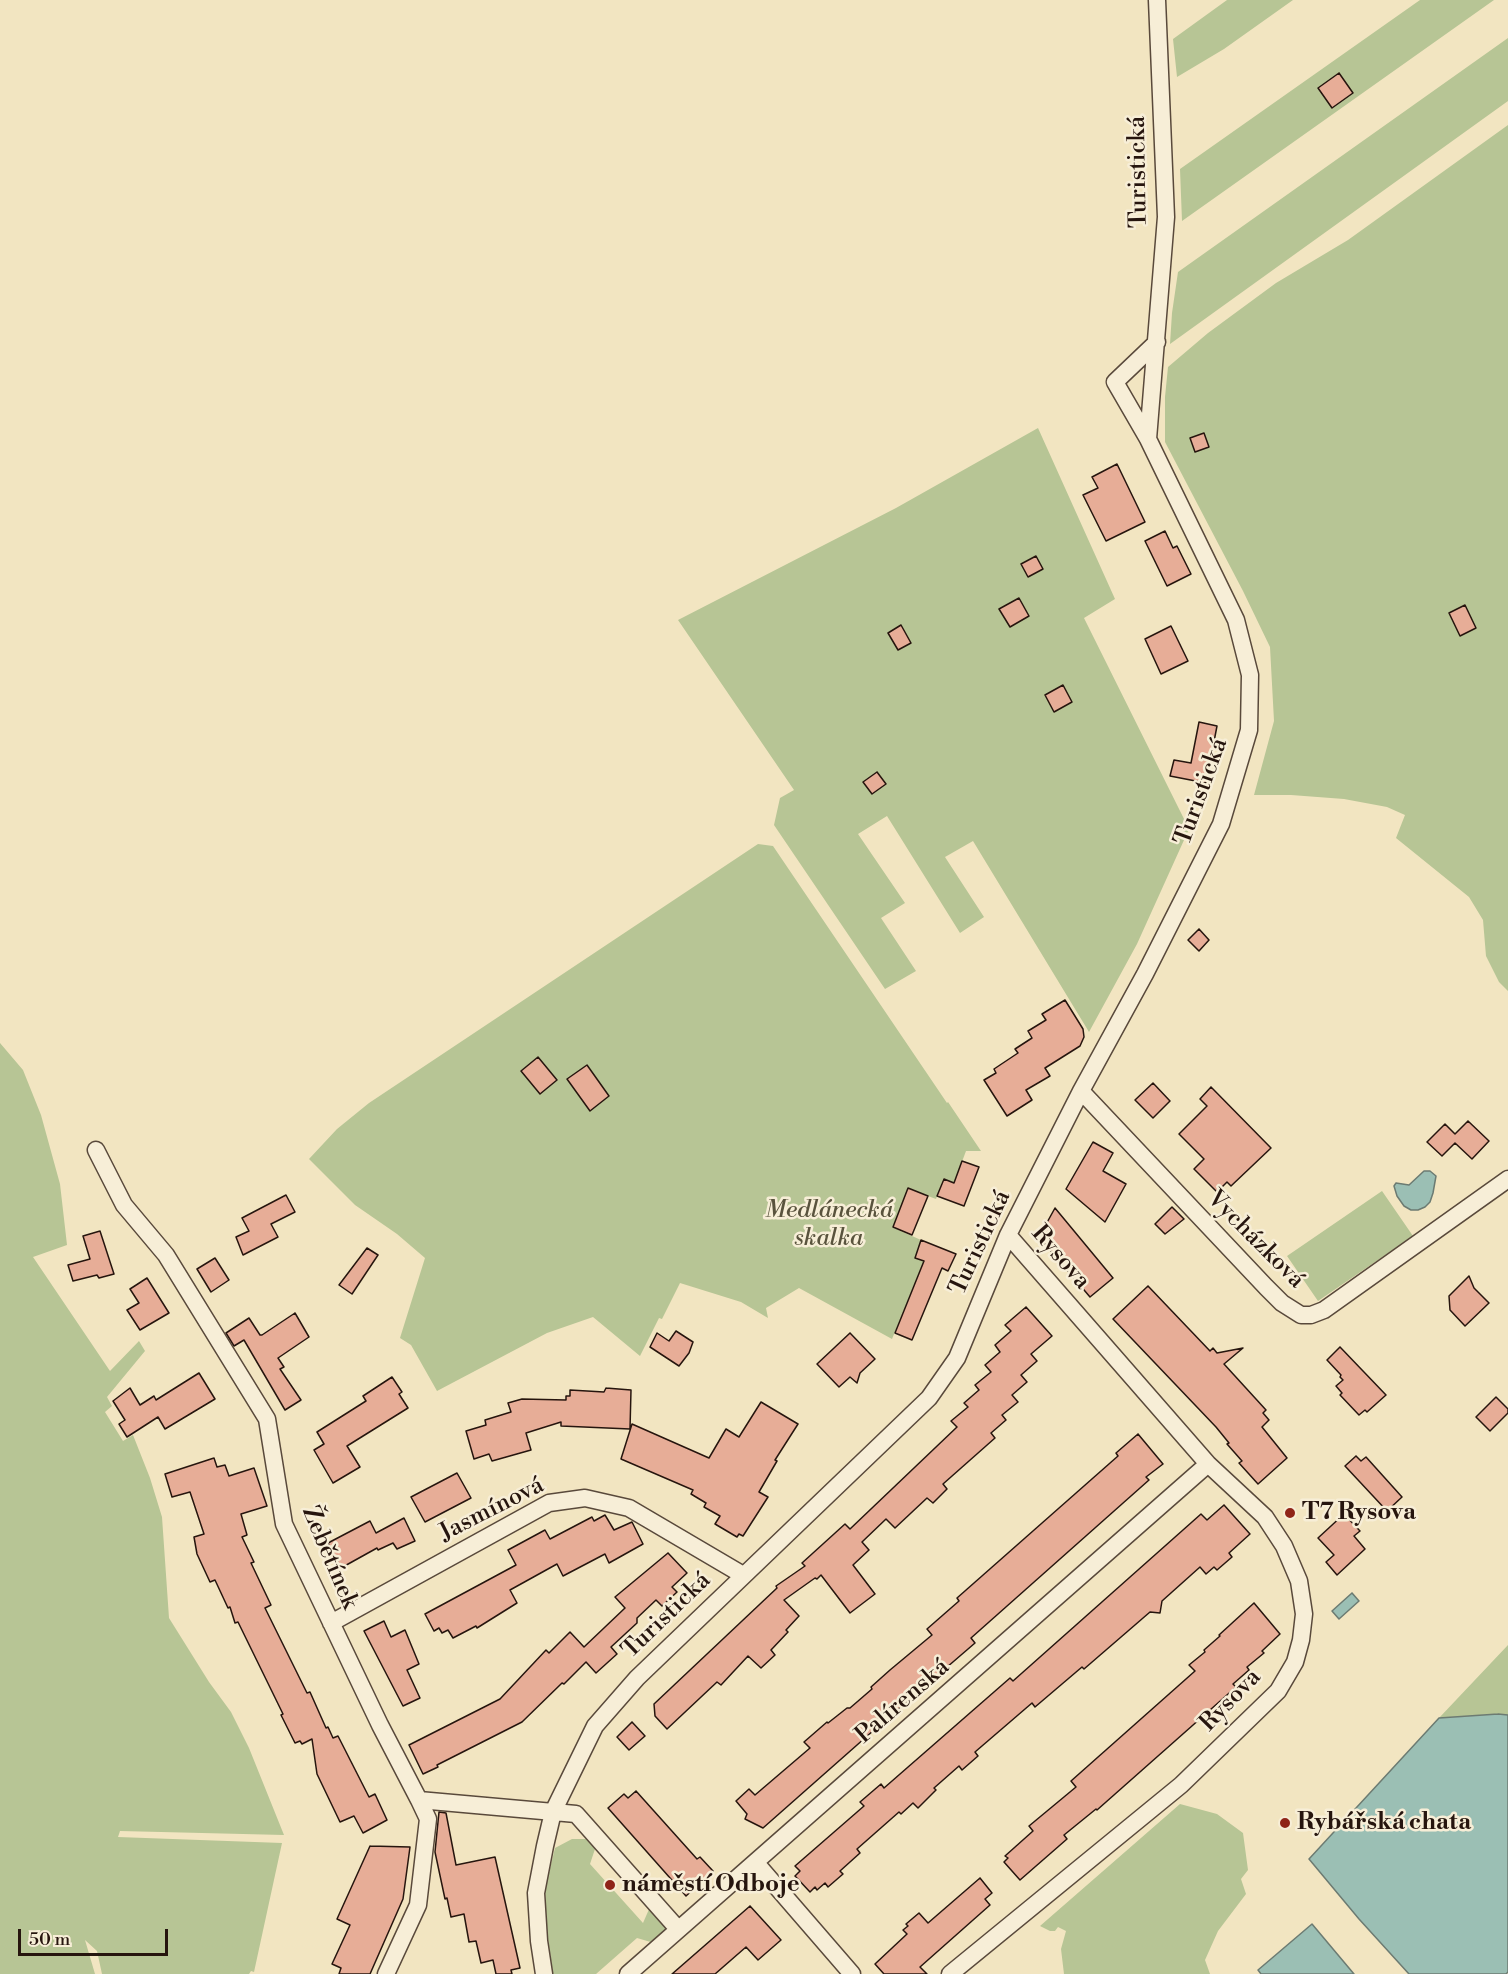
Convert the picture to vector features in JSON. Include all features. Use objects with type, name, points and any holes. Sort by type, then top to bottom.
[{"type":"street","name":"Turistická","points":[[1148,439],[1166,218],[1157,0]]},
{"type":"street","name":"Turistická","points":[[544,1974],[536,1893],[544,1846],[553,1812],[596,1726],[637,1678],[929,1398],[957,1358],[1008,1235],[1221,824],[1249,730],[1250,675],[1236,620],[1148,439],[1115,382],[1157,342]]},
{"type":"street","name":"Vycházková","points":[[1081,1091],[1266,1287],[1282,1303],[1301,1315],[1311,1315],[1324,1310],[1508,1179]]},
{"type":"street","name":"Žebětínek","points":[[96,1150],[124,1205],[166,1255],[267,1419],[285,1524],[380,1725],[428,1819],[418,1905],[386,1974]]},
{"type":"street","name":"Rysova","points":[[950,1974],[1182,1785],[1278,1691],[1295,1662],[1301,1640],[1304,1614],[1299,1581],[1288,1555],[1265,1517],[1208,1464],[1008,1235]]},
{"type":"street","name":"Palírenská","points":[[628,1974],[1208,1464]]},
{"type":"street","name":"Jasmínová","points":[[331,1623],[549,1503],[585,1498],[629,1508],[743,1575]]},
{"type":"street","points":[[419,1800],[576,1814],[678,1929]]},
{"type":"street","points":[[756,1863],[852,1974]]},
{"type":"green space","points":[[1227,0],[1293,0],[1224,49],[1177,77],[1173,39]]},
{"type":"green space","points":[[1420,0],[1494,0],[1182,221],[1180,169]]},
{"type":"green space","points":[[1508,38],[1508,101],[1170,344],[1178,272]]},
{"type":"green space","points":[[1508,125],[1508,991],[1499,982],[1486,956],[1483,920],[1469,897],[1396,838],[1405,815],[1387,807],[1344,799],[1254,795],[1274,721],[1270,647],[1165,442],[1165,397],[1168,367],[1208,333],[1276,283],[1348,240]]},
{"type":"green space","points":[[1038,428],[1115,599],[1084,618],[1189,829],[1137,944],[1089,1032],[973,841],[945,857],[984,917],[960,933],[887,816],[858,834],[905,903],[881,918],[916,971],[885,989],[774,825],[780,798],[794,790],[678,620],[896,508]]},
{"type":"green space","name":"Medlánecká skalka","points":[[758,844],[773,846],[981,1151],[966,1151],[954,1183],[943,1179],[936,1199],[909,1189],[894,1228],[921,1240],[915,1257],[930,1263],[921,1268],[892,1339],[799,1288],[766,1308],[768,1318],[741,1302],[680,1283],[640,1356],[593,1317],[547,1333],[437,1391],[411,1345],[400,1338],[425,1258],[397,1234],[355,1205],[309,1159],[337,1129],[369,1103]]},
{"type":"green space","points":[[0,1043],[23,1070],[41,1115],[60,1184],[67,1245],[33,1257],[110,1371],[139,1341],[145,1351],[107,1397],[112,1406],[105,1412],[123,1441],[133,1435],[150,1478],[162,1517],[169,1618],[209,1682],[231,1712],[249,1748],[284,1835],[120,1831],[118,1837],[282,1843],[254,1972],[251,1971],[249,1974],[102,1974],[97,1951],[85,1940],[95,1974],[0,1974]]},
{"type":"green space","points":[[1382,1191],[1413,1236],[1318,1301],[1287,1256]]},
{"type":"green space","points":[[1508,1645],[1508,1715],[1439,1718]]},
{"type":"green space","points":[[1180,1804],[1217,1814],[1243,1833],[1248,1870],[1241,1879],[1246,1894],[1218,1931],[1205,1960],[1210,1974],[1064,1974],[1061,1949],[1066,1931],[1058,1927],[1055,1931],[1050,1931],[1040,1926]]},
{"type":"green space","points":[[572,1839],[586,1839],[596,1846],[590,1864],[643,1923],[650,1907],[669,1931],[654,1943],[637,1938],[596,1974],[553,1974],[547,1932],[545,1889],[555,1848]]},
{"type":"water","points":[[1424,1171],[1430,1171],[1436,1176],[1430,1202],[1418,1210],[1411,1210],[1404,1206],[1394,1186],[1396,1183],[1409,1185]]},
{"type":"water","points":[[1352,1593],[1359,1601],[1339,1619],[1332,1611]]},
{"type":"water","points":[[1508,1715],[1508,1972],[1506,1974],[1409,1974],[1309,1859],[1439,1718]]},
{"type":"water","points":[[1312,1924],[1354,1974],[1261,1974],[1258,1970]]},
{"type":"building","points":[[1339,73],[1353,93],[1332,108],[1318,88]]},
{"type":"building","points":[[1204,433],[1209,447],[1195,452],[1190,438]]},
{"type":"building","points":[[1117,464],[1145,522],[1106,541],[1083,495],[1098,488],[1092,477]]},
{"type":"building","points":[[1165,531],[1173,548],[1177,546],[1191,574],[1167,586],[1145,541]]},
{"type":"building","points":[[1036,556],[1043,569],[1028,577],[1021,564]]},
{"type":"building","points":[[1019,598],[1029,616],[1010,627],[999,609]]},
{"type":"building","points":[[1465,605],[1476,628],[1460,636],[1449,613]]},
{"type":"building","points":[[901,625],[911,643],[898,650],[888,633]]},
{"type":"building","points":[[1171,626],[1188,661],[1161,674],[1145,639]]},
{"type":"building","points":[[1063,685],[1072,702],[1054,712],[1045,695]]},
{"type":"building","points":[[1199,722],[1217,726],[1206,783],[1170,776],[1174,760],[1191,763]]},
{"type":"building","points":[[877,772],[886,784],[872,794],[863,782]]},
{"type":"building","points":[[1199,929],[1209,940],[1199,951],[1188,940]]},
{"type":"building","points":[[1065,1000],[1083,1029],[1084,1037],[1080,1046],[1045,1068],[1050,1076],[1026,1090],[1032,1100],[1007,1116],[984,1080],[996,1073],[994,1069],[1018,1053],[1015,1049],[1032,1038],[1028,1031],[1046,1020],[1042,1014]]},
{"type":"building","points":[[538,1057],[557,1080],[540,1094],[521,1071]]},
{"type":"building","points":[[587,1065],[609,1096],[590,1111],[567,1079]]},
{"type":"building","points":[[1153,1083],[1170,1101],[1153,1118],[1135,1100]]},
{"type":"building","points":[[1211,1087],[1271,1148],[1231,1186],[1227,1182],[1217,1192],[1194,1169],[1204,1159],[1179,1134],[1207,1106],[1200,1099]]},
{"type":"building","points":[[1468,1121],[1489,1141],[1472,1159],[1455,1143],[1442,1156],[1427,1142],[1445,1124],[1455,1134]]},
{"type":"building","points":[[1093,1142],[1113,1153],[1103,1171],[1126,1184],[1105,1222],[1066,1189]]},
{"type":"building","points":[[962,1161],[979,1167],[964,1206],[937,1196],[944,1179],[954,1183]]},
{"type":"building","points":[[908,1188],[928,1196],[912,1235],[893,1227]]},
{"type":"building","points":[[286,1195],[295,1212],[271,1224],[278,1237],[243,1255],[236,1237],[249,1231],[242,1218]]},
{"type":"building","points":[[1172,1207],[1184,1219],[1165,1234],[1155,1224]]},
{"type":"building","points":[[1055,1208],[1113,1278],[1090,1297],[1039,1237]]},
{"type":"building","points":[[100,1231],[114,1274],[99,1278],[97,1275],[73,1281],[68,1265],[90,1259],[83,1236]]},
{"type":"building","points":[[921,1240],[956,1254],[948,1271],[942,1268],[912,1340],[895,1333],[924,1261],[915,1258]]},
{"type":"building","points":[[367,1248],[378,1255],[352,1294],[339,1285]]},
{"type":"building","points":[[215,1258],[229,1280],[211,1292],[197,1269]]},
{"type":"building","points":[[1469,1276],[1474,1288],[1489,1303],[1465,1326],[1450,1310],[1449,1296]]},
{"type":"building","points":[[147,1278],[169,1313],[140,1330],[127,1310],[139,1303],[130,1289]]},
{"type":"building","points":[[1148,1286],[1210,1351],[1213,1348],[1217,1353],[1243,1348],[1224,1364],[1266,1410],[1263,1413],[1269,1420],[1262,1427],[1287,1458],[1258,1484],[1239,1463],[1242,1461],[1216,1427],[1113,1319]]},
{"type":"building","points":[[1026,1307],[1052,1336],[1031,1354],[1037,1361],[1021,1375],[1027,1382],[1012,1395],[1018,1402],[1002,1415],[1006,1420],[991,1433],[995,1438],[943,1484],[947,1489],[933,1503],[927,1498],[895,1528],[886,1519],[862,1542],[869,1550],[853,1565],[875,1594],[850,1613],[821,1575],[815,1578],[784,1600],[799,1616],[771,1650],[775,1655],[761,1668],[748,1656],[721,1685],[717,1682],[667,1729],[655,1716],[654,1704],[777,1588],[776,1586],[805,1566],[802,1563],[845,1524],[850,1529],[957,1427],[951,1421],[968,1407],[964,1403],[979,1390],[975,1385],[991,1372],[985,1365],[1000,1352],[995,1345],[1011,1331],[1005,1325]]},
{"type":"building","points":[[295,1313],[309,1337],[278,1358],[284,1367],[280,1369],[301,1400],[285,1410],[244,1340],[234,1346],[226,1333],[249,1318],[262,1335]]},
{"type":"building","points":[[676,1331],[693,1342],[689,1353],[679,1366],[650,1347],[657,1333],[669,1341]]},
{"type":"building","points":[[850,1333],[875,1359],[860,1373],[857,1383],[850,1377],[839,1387],[817,1364]]},
{"type":"building","points":[[1340,1347],[1386,1395],[1367,1412],[1365,1410],[1359,1415],[1340,1395],[1342,1393],[1336,1386],[1343,1380],[1327,1360]]},
{"type":"building","points":[[199,1373],[215,1399],[165,1429],[158,1417],[127,1437],[119,1424],[125,1420],[113,1401],[130,1388],[140,1405],[154,1396],[156,1400]]},
{"type":"building","points":[[392,1377],[402,1392],[399,1394],[408,1408],[347,1446],[360,1467],[333,1483],[314,1450],[324,1444],[317,1432],[366,1401],[363,1396]]},
{"type":"building","points":[[606,1388],[631,1390],[630,1429],[561,1426],[561,1422],[526,1433],[531,1450],[492,1461],[489,1454],[474,1459],[466,1431],[486,1425],[485,1420],[511,1412],[508,1403],[522,1399],[566,1400],[566,1396],[570,1396],[570,1390],[604,1392]]},
{"type":"building","points":[[1496,1397],[1508,1409],[1508,1413],[1490,1431],[1476,1417]]},
{"type":"building","points":[[761,1402],[798,1424],[775,1460],[777,1461],[759,1492],[768,1497],[743,1536],[739,1534],[737,1537],[715,1524],[720,1516],[704,1507],[706,1503],[691,1494],[693,1490],[621,1459],[632,1424],[709,1458],[726,1429],[739,1437]]},
{"type":"building","points":[[1138,1434],[1163,1464],[1146,1477],[1149,1480],[971,1638],[975,1643],[896,1711],[893,1706],[874,1722],[874,1730],[763,1828],[745,1819],[747,1814],[736,1801],[749,1789],[755,1795],[810,1748],[804,1742],[827,1722],[850,1708],[932,1635],[927,1629],[959,1601],[957,1598],[1118,1456],[1116,1453]]},
{"type":"building","points":[[1356,1456],[1361,1461],[1366,1457],[1402,1497],[1387,1511],[1345,1466]]},
{"type":"building","points":[[214,1458],[217,1467],[225,1465],[229,1476],[254,1468],[267,1506],[241,1514],[247,1535],[242,1537],[254,1562],[251,1563],[271,1605],[265,1608],[307,1693],[310,1692],[333,1738],[338,1736],[369,1797],[375,1794],[387,1820],[363,1833],[354,1816],[340,1822],[317,1774],[312,1739],[302,1744],[300,1741],[295,1743],[238,1622],[235,1623],[230,1607],[228,1608],[215,1580],[210,1582],[197,1554],[194,1537],[204,1534],[190,1492],[172,1497],[165,1474]]},
{"type":"building","points":[[457,1473],[471,1498],[425,1522],[411,1497]]},
{"type":"building","points":[[1224,1505],[1250,1534],[1229,1553],[1232,1557],[1217,1570],[1214,1567],[1206,1574],[1200,1567],[1162,1601],[1160,1613],[1150,1612],[1084,1669],[1082,1667],[1035,1707],[1032,1703],[975,1752],[978,1756],[962,1770],[959,1766],[934,1788],[936,1790],[918,1808],[913,1803],[901,1814],[899,1812],[857,1849],[860,1853],[840,1871],[843,1874],[828,1887],[825,1883],[817,1890],[815,1887],[810,1892],[795,1876],[800,1871],[795,1866],[864,1806],[860,1802],[881,1784],[884,1788],[1010,1678],[1013,1681],[1201,1514],[1207,1520]]},
{"type":"building","points":[[1344,1514],[1360,1531],[1354,1536],[1365,1549],[1337,1575],[1326,1562],[1334,1555],[1318,1538]]},
{"type":"building","points":[[605,1515],[614,1530],[632,1522],[643,1544],[609,1563],[605,1554],[563,1576],[557,1564],[510,1590],[517,1603],[477,1628],[476,1626],[453,1638],[448,1630],[442,1633],[439,1628],[434,1631],[425,1614],[516,1565],[508,1550],[545,1530],[550,1539],[592,1517],[594,1521]]},
{"type":"building","points":[[404,1518],[415,1541],[397,1549],[393,1543],[378,1550],[377,1548],[341,1568],[328,1543],[370,1521],[376,1533]]},
{"type":"building","points":[[668,1553],[687,1573],[672,1587],[677,1592],[662,1606],[656,1600],[637,1618],[637,1623],[611,1647],[617,1654],[596,1673],[586,1662],[522,1722],[423,1774],[409,1745],[500,1699],[546,1650],[549,1653],[570,1632],[584,1647],[625,1608],[615,1597]]},
{"type":"building","points":[[1254,1603],[1280,1634],[1262,1651],[1264,1653],[1247,1667],[1249,1670],[1233,1684],[1236,1687],[1097,1810],[1064,1835],[1067,1839],[1020,1880],[1004,1862],[1008,1858],[1005,1856],[1033,1831],[1029,1826],[1076,1787],[1071,1781],[1195,1671],[1189,1665]]},
{"type":"building","points":[[384,1621],[391,1637],[405,1630],[419,1664],[407,1670],[420,1698],[403,1706],[364,1631]]},
{"type":"building","points":[[632,1722],[645,1736],[629,1750],[617,1737]]},
{"type":"building","points":[[636,1791],[697,1859],[700,1857],[713,1871],[686,1896],[608,1808],[624,1794],[628,1798]]},
{"type":"building","points":[[439,1812],[446,1813],[456,1865],[495,1857],[520,1968],[511,1970],[512,1974],[496,1974],[493,1960],[481,1963],[476,1941],[469,1942],[464,1914],[451,1917],[435,1852]]},
{"type":"building","points":[[370,1846],[410,1847],[403,1899],[370,1974],[339,1974],[341,1968],[332,1964],[350,1925],[337,1919]]},
{"type":"building","points":[[980,1878],[992,1893],[985,1899],[990,1905],[920,1967],[927,1974],[884,1974],[875,1964],[907,1934],[903,1930],[908,1926],[906,1924],[919,1913],[928,1923]]},
{"type":"building","points":[[750,1906],[781,1940],[758,1960],[746,1947],[715,1974],[672,1974]]},
{"type":"place","name":"T7 Rysova","points":[[1290,1513]]},
{"type":"place","name":"Rybářská chata","points":[[1285,1823]]},
{"type":"place","name":"náměstí Odboje","points":[[610,1885]]}]
